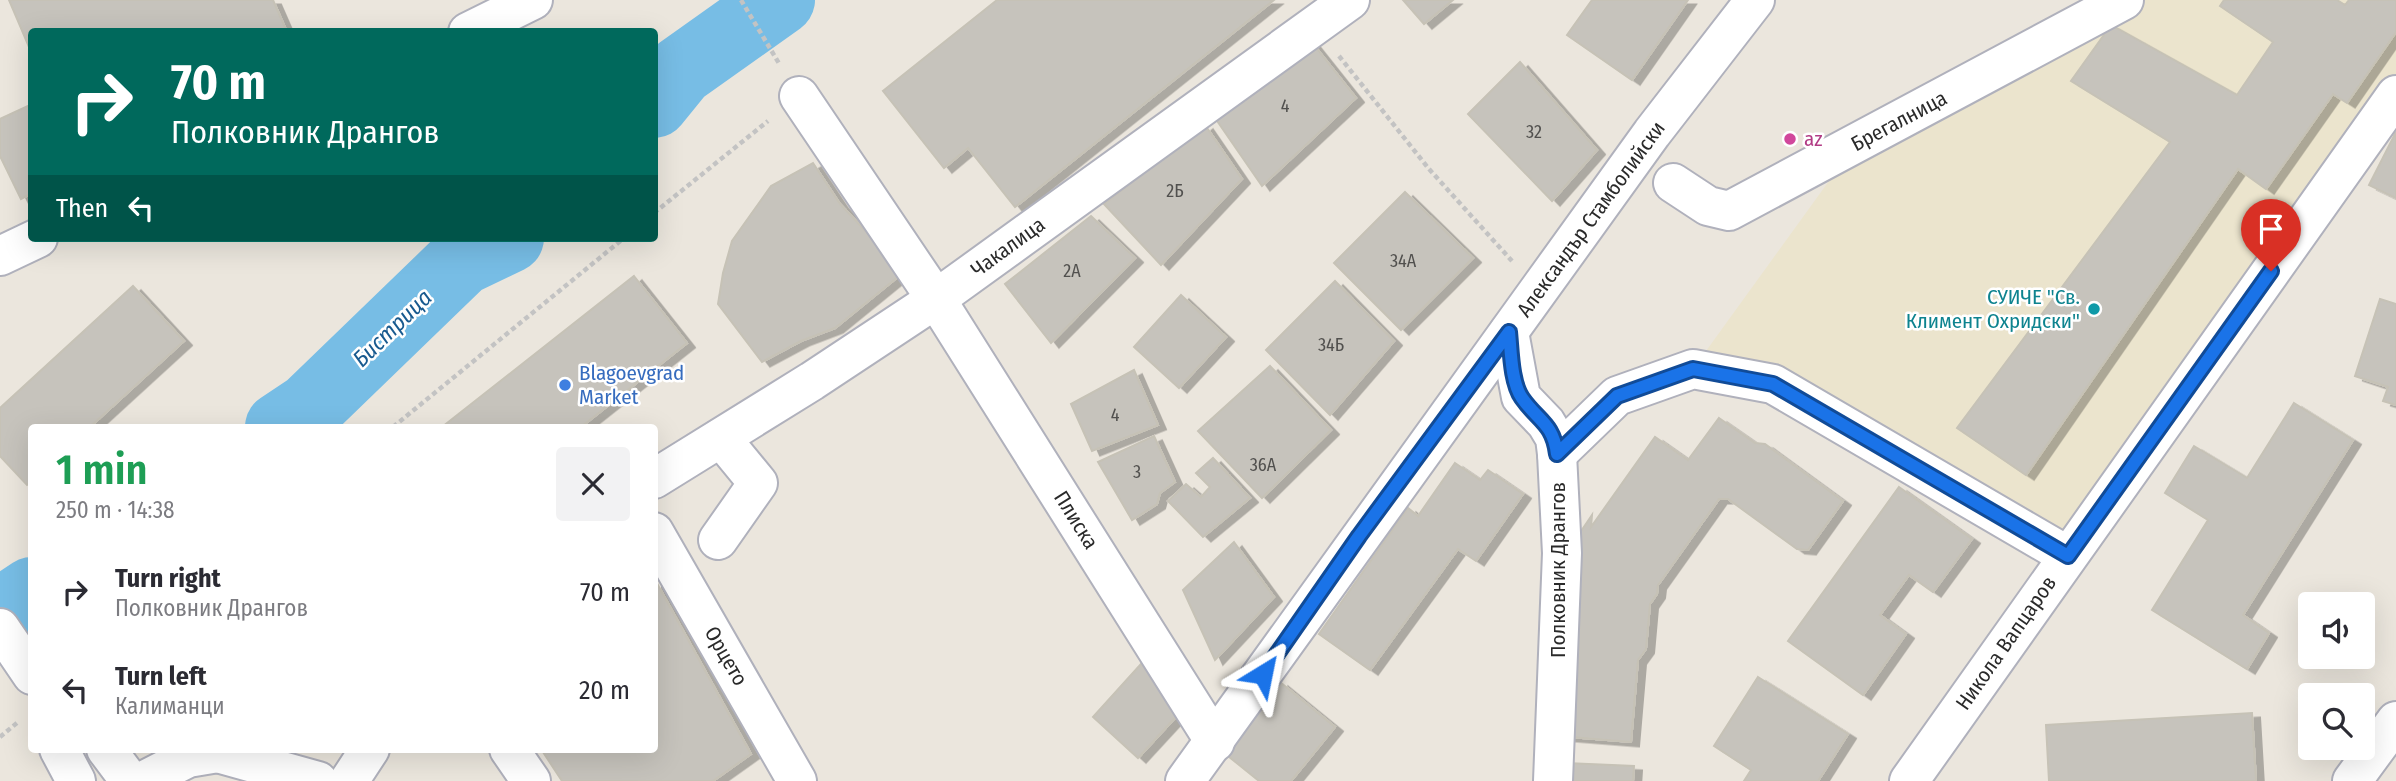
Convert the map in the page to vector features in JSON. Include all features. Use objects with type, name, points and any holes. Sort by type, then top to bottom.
[{"type":"street","points":[[476,28],[533,0]]},
{"type":"street","name":"Чакалица","points":[[658,476],[936,299],[1350,0]]},
{"type":"street","name":"Александър Стамболийски","points":[[1185,781],[1215,743],[1359,536],[1652,133],[1755,0]]},
{"type":"street","name":"Брегалница","points":[[1673,183],[1708,206],[1729,211],[2124,0]]},
{"type":"street","name":"Никола Вапцаров","points":[[1909,781],[2396,95]]},
{"type":"street","name":"Плиска","points":[[799,96],[936,299],[1215,743]]},
{"type":"street","points":[[0,256],[30,242]]},
{"type":"street","name":"Полковник Дрангов","points":[[1509,332],[1521,397],[1546,422],[1555,438],[1557,454],[1562,553],[1553,781]]},
{"type":"street","points":[[1557,454],[1617,396],[1693,369],[1773,384],[2068,556]]},
{"type":"street","points":[[719,540],[758,483],[721,438]]},
{"type":"street","name":"Орцето","points":[[658,539],[797,781]]},
{"type":"street","points":[[0,628],[28,669]]},
{"type":"street","points":[[2351,781],[2396,721]]},
{"type":"street","points":[[45,781],[50,753]]},
{"type":"street","points":[[61,753],[76,781]]},
{"type":"street","points":[[109,753],[130,781]]},
{"type":"street","points":[[349,781],[369,753]]},
{"type":"street","points":[[374,753],[384,781]]},
{"type":"street","points":[[512,753],[531,781]]},
{"type":"street","points":[[142,781],[188,758],[236,761],[318,781]]},
{"type":"path","points":[[658,210],[799,96],[741,0]]},
{"type":"path","points":[[1315,25],[1429,169],[1539,290]]},
{"type":"path","points":[[397,424],[619,242]]},
{"type":"path","points":[[0,737],[18,722]]},
{"type":"shaded area","points":[[2124,0],[2396,0],[2396,95],[2068,556],[1773,384],[1693,369],[1855,145]]},
{"type":"building","points":[[9,0],[273,0],[285,28],[28,28],[28,45]]},
{"type":"building","points":[[997,0],[1274,0],[1015,207],[968,148],[944,168],[883,91]]},
{"type":"building","points":[[1403,0],[1453,0],[1424,24]]},
{"type":"building","points":[[1592,0],[1688,0],[1632,80],[1567,35]]},
{"type":"building","name":"СУИЧЕ \"Св. Климент Охридски\"","points":[[2224,0],[2337,0],[2345,5],[2349,0],[2396,0],[2396,32],[2347,103],[2333,94],[2266,189],[2238,169],[2026,475],[1957,428],[2170,142],[2071,81],[2111,25],[2237,95],[2273,42],[2220,6]]},
{"type":"building","points":[[1310,40],[1356,98],[1262,186],[1213,115]]},
{"type":"building","points":[[1520,62],[1597,150],[1552,201],[1468,114]]},
{"type":"building","points":[[28,106],[28,195],[21,199],[0,156],[0,119]]},
{"type":"building","points":[[1205,125],[1242,179],[1161,265],[1104,204]]},
{"type":"building","points":[[2396,132],[2396,198],[2369,185]]},
{"type":"building","points":[[813,163],[840,204],[904,272],[835,328],[801,341],[762,362],[718,304],[723,273],[732,241],[771,186]]},
{"type":"building","points":[[1405,192],[1473,258],[1401,330],[1334,263]]},
{"type":"building","points":[[1091,216],[1135,258],[1051,343],[1005,284]]},
{"type":"building","name":"Blagoevgrad Market","points":[[634,276],[687,343],[585,424],[446,424]]},
{"type":"building","points":[[1335,281],[1394,341],[1330,415],[1266,350]]},
{"type":"building","points":[[133,286],[184,341],[93,424],[28,424],[27,485],[0,456],[0,408]]},
{"type":"building","points":[[1181,295],[1226,337],[1179,388],[1134,347]]},
{"type":"building","points":[[2380,299],[2396,304],[2396,405],[2383,401],[2388,387],[2355,376]]},
{"type":"building","points":[[1270,366],[1331,430],[1262,498],[1198,431]]},
{"type":"building","points":[[1134,370],[1158,425],[1092,451],[1071,404]]},
{"type":"building","points":[[2294,403],[2353,440],[2243,615],[2269,633],[2247,669],[2152,610],[2208,520],[2165,493],[2194,446],[2247,478]]},
{"type":"building","points":[[1719,418],[1755,443],[1765,444],[1843,501],[1808,550],[1797,549],[1728,499],[1719,499],[1658,585],[1657,594],[1650,604],[1646,649],[1638,660],[1631,742],[1558,736],[1575,540],[1592,515],[1591,527],[1655,437],[1688,460]]},
{"type":"building","points":[[1154,436],[1175,482],[1160,493],[1157,504],[1132,520],[1098,462]]},
{"type":"building","points":[[1213,458],[1250,498],[1203,537],[1168,501],[1186,484],[1201,497],[1210,487],[1196,473]]},
{"type":"building","points":[[1455,463],[1480,480],[1488,470],[1523,494],[1476,561],[1458,549],[1370,670],[1319,634],[1408,508],[1418,516]]},
{"type":"building","points":[[1899,487],[1972,539],[1933,592],[1909,575],[1880,615],[1906,634],[1863,695],[1788,641]]},
{"type":"building","points":[[1234,542],[1274,597],[1215,660],[1183,590]]},
{"type":"building","points":[[658,585],[751,754],[713,781],[562,781],[544,753],[658,753]]},
{"type":"building","points":[[1141,664],[1186,706],[1138,758],[1093,717]]},
{"type":"building","points":[[1758,677],[1848,734],[1818,781],[1744,781],[1751,770],[1714,746]]},
{"type":"building","points":[[1280,682],[1335,727],[1291,781],[1259,781],[1223,752]]},
{"type":"building","points":[[2252,713],[2256,781],[2049,781],[2046,725]]},
{"type":"building","points":[[1566,763],[1634,766],[1633,781],[1565,781]]},
{"type":"waterway","name":"Бистрица","points":[[658,98],[680,71],[780,0]]},
{"type":"waterway","name":"Бистрица","points":[[284,424],[310,407],[461,261],[501,242]]},
{"type":"waterway","name":"Бистрица","points":[[0,613],[28,595]]},
{"type":"place","name":"az","points":[[1790,139]]},
{"type":"place","name":"СУИЧЕ \"Св. Климент Охридски\"","points":[[2094,309]]},
{"type":"place","name":"Blagoevgrad Market","points":[[565,385]]},
{"type":"route","points":[[1263,674],[1359,536],[1509,332],[1511,355],[1521,397],[1546,422],[1555,438],[1557,454],[1617,396],[1693,369],[1773,384],[2068,556],[2271,271]]}]
